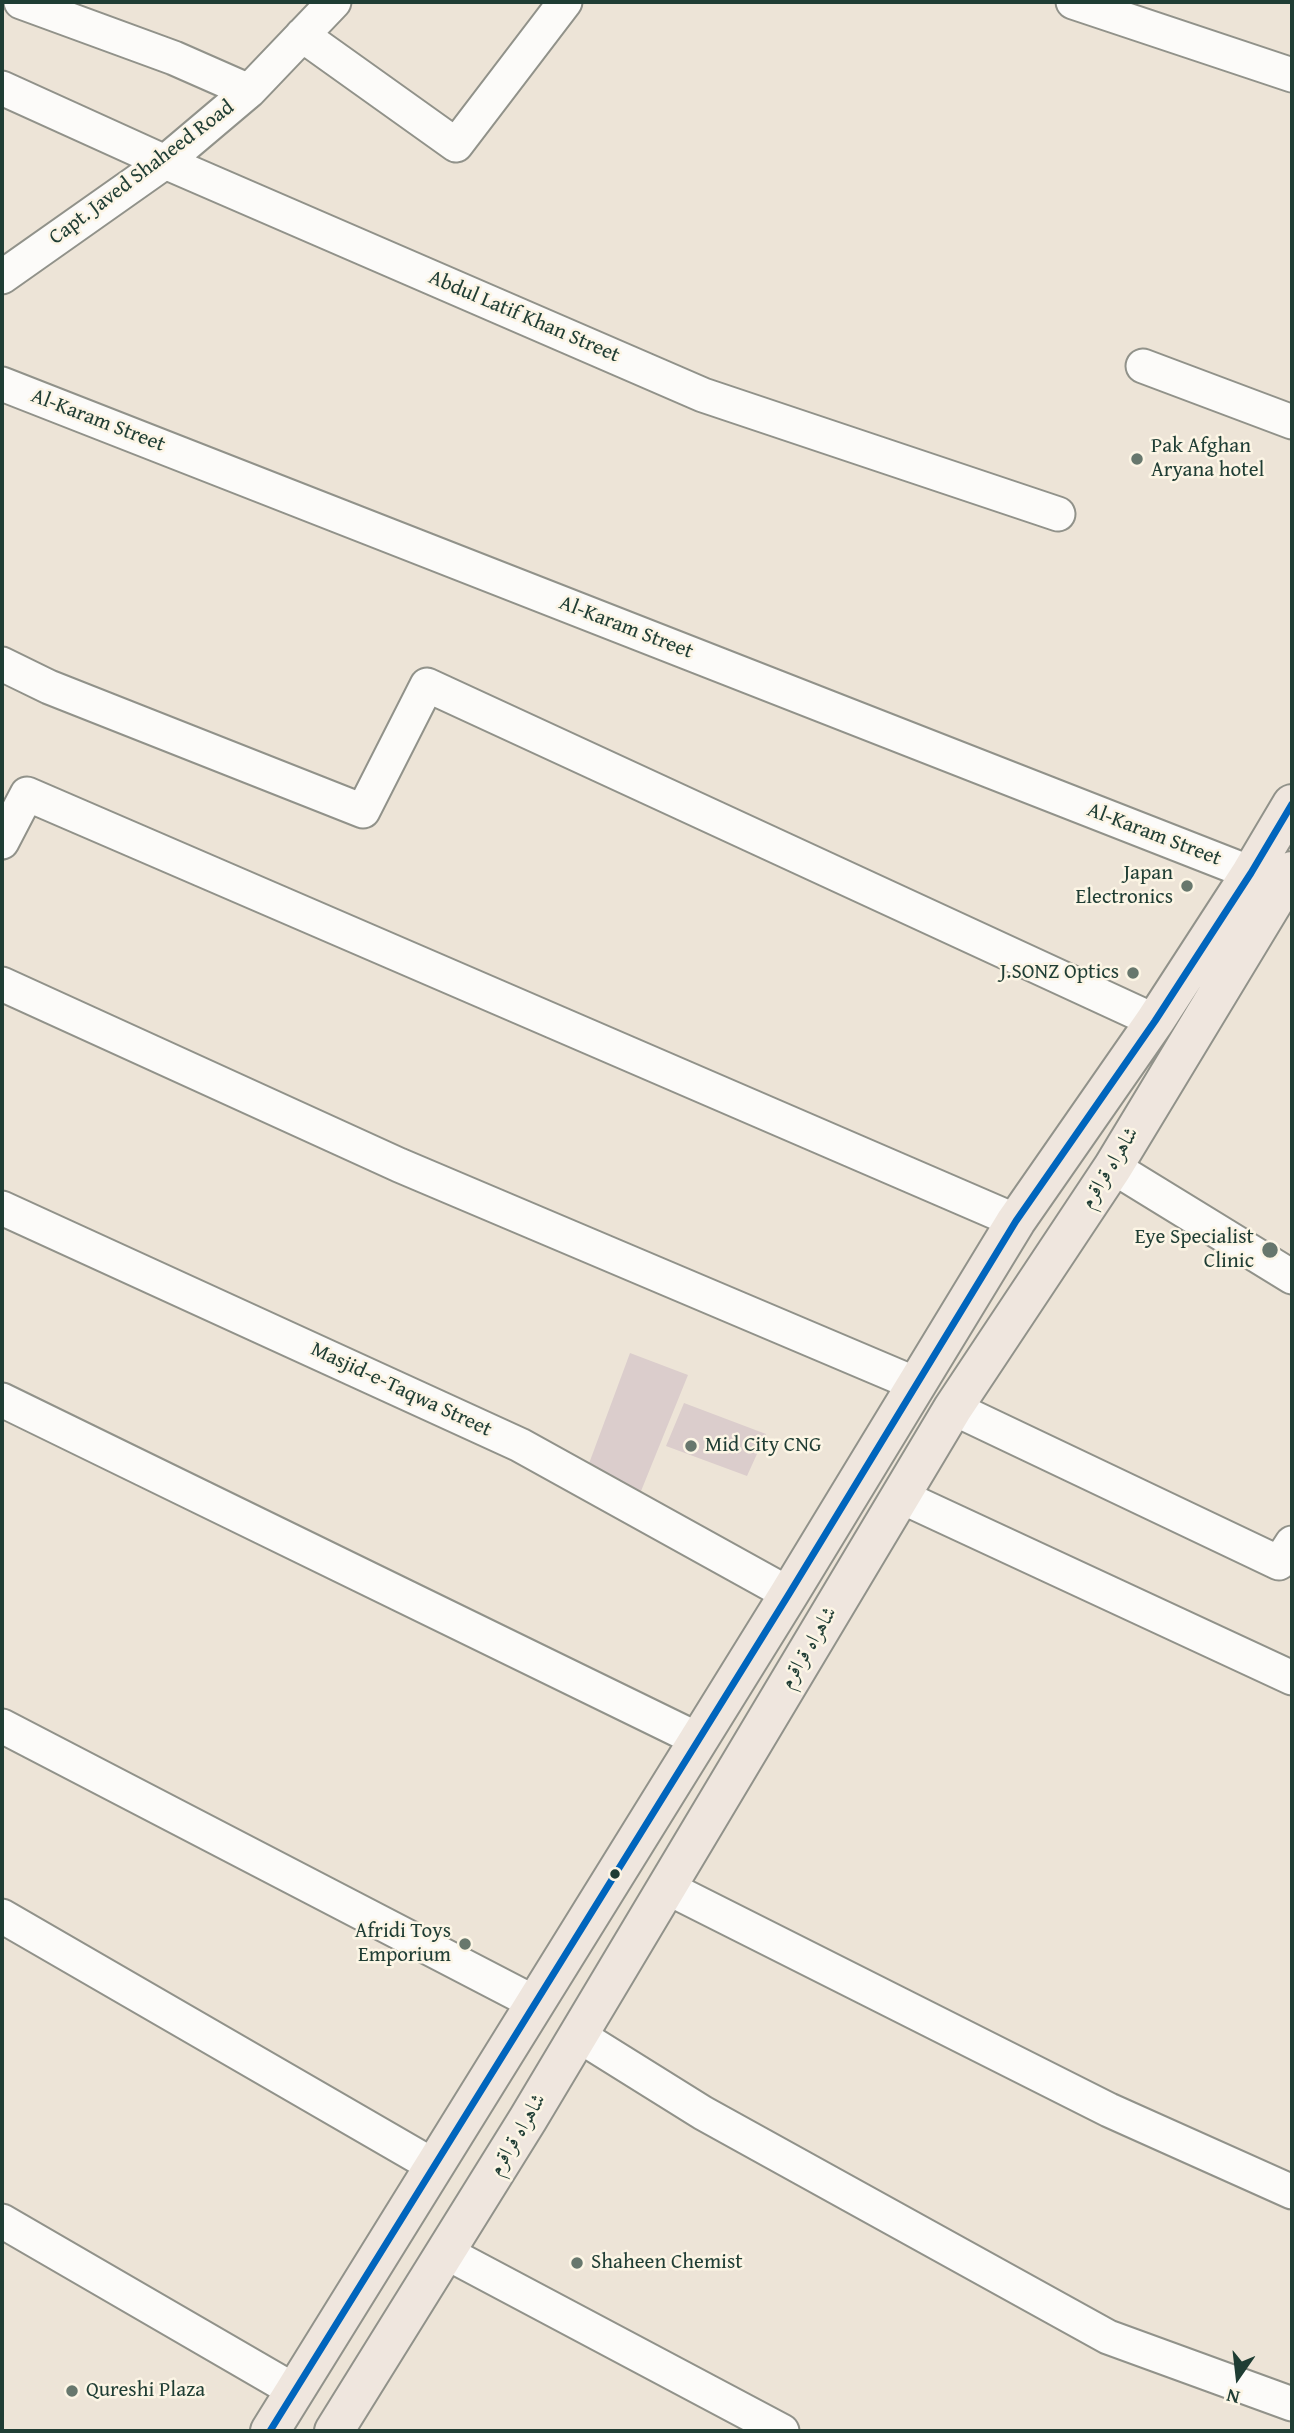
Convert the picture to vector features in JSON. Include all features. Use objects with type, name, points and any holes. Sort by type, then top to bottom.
[{"type":"highway","points":[[270,2431],[699,1740],[1016,1221],[1155,1021],[1251,873],[1292,804]]},
{"type":"highway","name":"شاہراہ قراقرم","points":[[334,2431],[578,2035],[953,1408],[1113,1167],[1292,871]]},
{"type":"street","points":[[21,2],[174,58],[249,92]]},
{"type":"street","name":"Capt. Javed Shaheed Road","points":[[2,277],[164,162],[249,92],[334,2]]},
{"type":"street","points":[[302,35],[456,145],[565,2]]},
{"type":"street","points":[[1073,2],[1292,75]]},
{"type":"street","name":"Abdul Latif Khan Street","points":[[2,88],[164,162],[703,395],[1058,514]]},
{"type":"street","points":[[1143,366],[1292,422]]},
{"type":"street","name":"Al-Karam Street","points":[[2,384],[1251,873]]},
{"type":"street","points":[[2,664],[48,687],[363,811],[427,685],[1155,1021]]},
{"type":"street","points":[[2,842],[27,794],[1016,1221]]},
{"type":"street","points":[[2,984],[399,1165],[916,1384]]},
{"type":"street","points":[[1113,1167],[1292,1277]]},
{"type":"street","name":"Masjid-e-Taqwa Street","points":[[2,1208],[520,1445],[789,1594]]},
{"type":"street","points":[[2,1400],[699,1740]]},
{"type":"street","points":[[953,1408],[1279,1563],[1292,1543]]},
{"type":"street","points":[[900,1496],[1292,1678]]},
{"type":"street","points":[[2,1726],[535,2003]]},
{"type":"street","points":[[666,1887],[1109,2110],[1292,2192]]},
{"type":"street","points":[[2,1916],[434,2166]]},
{"type":"street","points":[[578,2035],[703,2113],[1108,2337],[1292,2404]]},
{"type":"street","points":[[2,2221],[295,2391]]},
{"type":"street","points":[[445,2252],[782,2431]]},
{"type":"building","points":[[630,1353],[688,1375],[637,1501],[584,1477]]},
{"type":"building","points":[[684,1403],[766,1434],[747,1476],[666,1446]]},
{"type":"transit line","points":[[270,2431],[789,1594],[1016,1221],[1155,1021],[1251,873],[1292,804]]},
{"type":"place","name":"Pak Afghan Aryana hotel","points":[[1137,459]]},
{"type":"place","name":"Japan Electronics","points":[[1187,886]]},
{"type":"place","name":"J.SONZ Optics","points":[[1133,973]]},
{"type":"place","name":"Eye Specialist Clinic","points":[[1270,1250]]},
{"type":"place","name":"Mid City CNG","points":[[691,1446]]},
{"type":"place","name":"Afridi Toys Emporium","points":[[465,1944]]},
{"type":"place","name":"Shaheen Chemist","points":[[577,2263]]},
{"type":"place","name":"Qureshi Plaza","points":[[72,2391]]}]
